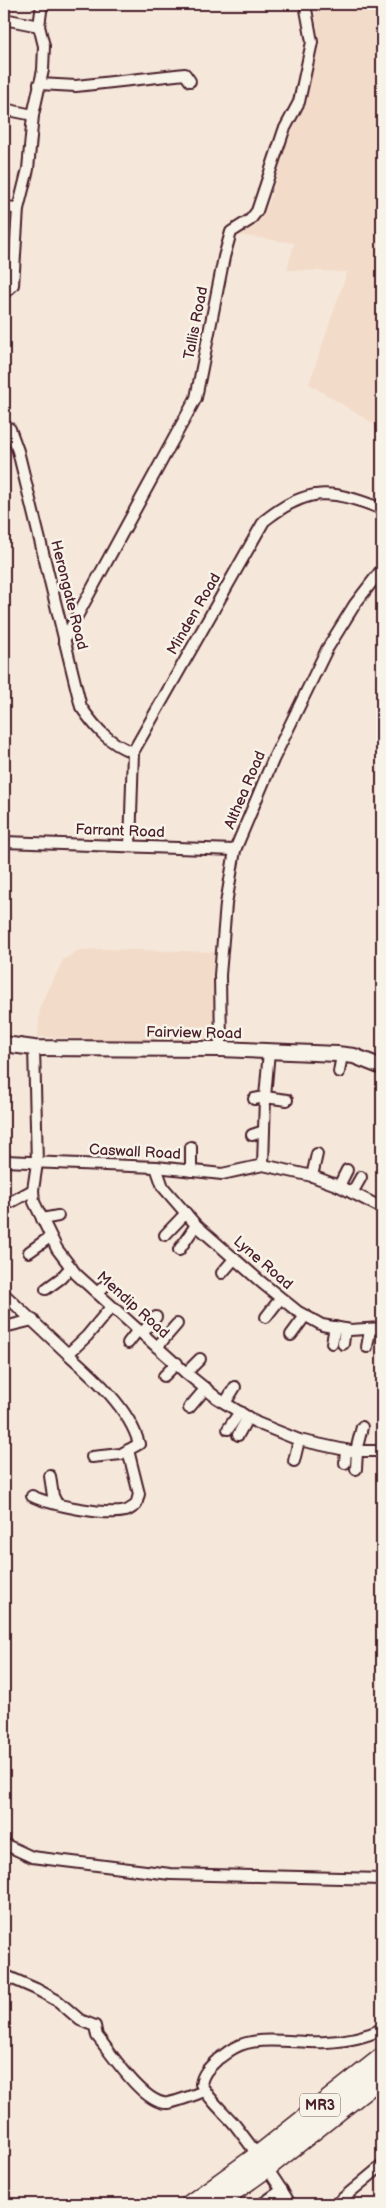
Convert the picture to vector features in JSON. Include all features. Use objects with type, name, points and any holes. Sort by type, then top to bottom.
[{"type":"highway","name":"MR3","points":[[216,2204],[382,2057]]},
{"type":"highway","name":"MR3","points":[[190,2204],[263,2161],[382,2077]]},
{"type":"main road","name":"Fairview Road","points":[[4,1044],[34,1048],[221,1049],[342,1054],[354,1056],[382,1067]]},
{"type":"street","points":[[4,292],[13,285],[18,209],[28,169],[33,115],[43,70],[44,46],[39,26],[42,4]]},
{"type":"street","name":"Tallis Road","points":[[64,640],[196,398],[224,257],[231,232],[246,223],[257,211],[284,130],[299,102],[312,42],[305,4]]},
{"type":"street","points":[[4,19],[39,26]]},
{"type":"street","points":[[39,84],[76,86],[186,74],[190,81]]},
{"type":"street","points":[[4,109],[33,115]]},
{"type":"street","points":[[4,206],[18,209]]},
{"type":"street","name":"Herongate Road","points":[[4,425],[10,429],[18,451],[81,707],[97,730],[121,748],[133,752]]},
{"type":"street","name":"Minden Road","points":[[130,846],[133,752],[264,521],[283,506],[313,493],[337,494],[382,509]]},
{"type":"street","name":"Althea Road","points":[[221,1049],[221,966],[226,904],[235,850],[273,760],[319,664],[355,604],[382,570]]},
{"type":"street","name":"Farrant Road","points":[[4,842],[235,850]]},
{"type":"street","name":"Mendip Road","points":[[34,1048],[37,1163],[33,1190],[34,1202],[50,1237],[71,1267],[111,1307],[186,1373],[225,1403],[299,1440],[353,1451],[382,1452]]},
{"type":"street","points":[[269,1051],[265,1097],[263,1165],[312,1176],[339,1186],[382,1208]]},
{"type":"street","points":[[339,1072],[342,1054]]},
{"type":"street","points":[[254,1099],[265,1097],[287,1100]]},
{"type":"street","points":[[252,1135],[264,1131]]},
{"type":"street","points":[[191,1147],[191,1171]]},
{"type":"street","points":[[312,1176],[317,1154]]},
{"type":"street","name":"Caswall Road","points":[[4,1161],[156,1167],[222,1174],[263,1165]]},
{"type":"street","name":"Lyne Road","points":[[156,1167],[163,1187],[196,1225],[280,1298],[305,1316],[322,1325],[340,1328],[370,1330],[382,1328]]},
{"type":"street","points":[[339,1186],[348,1170]]},
{"type":"street","points":[[352,1193],[361,1177]]},
{"type":"street","points":[[10,1202],[33,1190]]},
{"type":"street","points":[[165,1234],[186,1213]]},
{"type":"street","points":[[42,1219],[58,1216]]},
{"type":"street","points":[[179,1250],[196,1225]]},
{"type":"street","points":[[29,1252],[50,1237]]},
{"type":"street","points":[[222,1273],[235,1258]]},
{"type":"street","points":[[46,1289],[62,1278],[71,1267]]},
{"type":"street","points":[[97,1294],[108,1283]]},
{"type":"street","points":[[4,1294],[91,1375],[127,1417],[135,1430],[139,1444],[121,1454],[92,1457]]},
{"type":"street","points":[[266,1316],[280,1298]]},
{"type":"street","points":[[68,1354],[87,1336],[111,1307]]},
{"type":"street","points":[[291,1335],[305,1316]]},
{"type":"street","points":[[128,1343],[156,1317]]},
{"type":"street","points":[[4,1327],[33,1320]]},
{"type":"street","points":[[157,1346],[177,1324]]},
{"type":"street","points":[[332,1342],[340,1328]]},
{"type":"street","points":[[340,1328],[343,1344]]},
{"type":"street","points":[[367,1347],[370,1330]]},
{"type":"street","points":[[186,1373],[200,1359]]},
{"type":"street","points":[[164,1376],[177,1364]]},
{"type":"street","points":[[225,1403],[235,1387]]},
{"type":"street","points":[[189,1408],[206,1388]]},
{"type":"street","points":[[228,1429],[244,1414]]},
{"type":"street","points":[[238,1435],[244,1414]]},
{"type":"street","points":[[345,1463],[353,1451],[362,1427]]},
{"type":"street","points":[[294,1462],[299,1440]]},
{"type":"street","points":[[32,1496],[45,1503],[113,1512],[127,1510],[136,1505],[139,1494],[128,1450]]},
{"type":"street","points":[[353,1451],[356,1469]]},
{"type":"street","points":[[50,1476],[52,1496],[57,1504]]},
{"type":"street","points":[[4,1844],[32,1857],[170,1874],[382,1879]]},
{"type":"street","points":[[4,1975],[36,1989],[58,2002],[80,2020],[95,2026],[97,2036],[144,2094],[155,2101],[167,2103],[204,2091]]},
{"type":"street","points":[[290,2204],[263,2161],[204,2091],[201,2084],[202,2075],[210,2066],[234,2047],[258,2042],[326,2042],[360,2037],[382,2029]]},
{"type":"street","points":[[336,2204],[378,2168],[382,2167]]},
{"type":"street","points":[[262,2204],[282,2190]]},
{"type":"shaded area","points":[[314,4],[382,4],[382,429],[309,384],[347,272],[287,270],[294,243],[238,235],[255,226],[269,203],[286,143],[303,109],[318,40]]},
{"type":"shaded area","points":[[79,950],[217,952],[214,1044],[38,1037],[40,1006],[63,960]]},
{"type":"waterway","points":[[91,1294],[102,1305]]},
{"type":"waterway","points":[[216,1403],[234,1415]]},
{"type":"waterway","points":[[311,1448],[335,1453]]},
{"type":"waterway","points":[[361,1456],[382,1456]]}]
